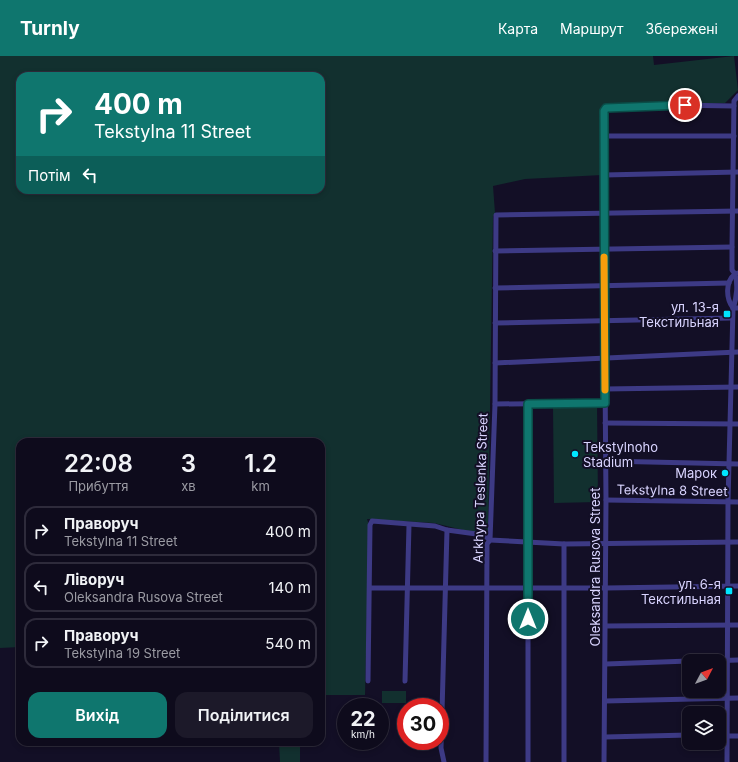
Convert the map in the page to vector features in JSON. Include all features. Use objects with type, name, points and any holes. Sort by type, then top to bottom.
[{"type":"street","points":[[726,706],[728,625],[729,387],[731,318],[737,297],[736,273],[732,270],[732,247],[735,233],[736,211],[734,101],[738,96]]},
{"type":"street","name":"Oleksandra Rusova Street","points":[[604,762],[606,664],[606,500],[604,359],[604,136],[602,115],[606,108],[671,105],[735,109]]},
{"type":"street","points":[[604,136],[735,139]]},
{"type":"street","points":[[604,175],[736,172]]},
{"type":"street","points":[[604,213],[736,211]]},
{"type":"street","name":"Arkhypa Teslenka Street","points":[[486,762],[488,588],[487,544],[490,540],[494,404],[496,216],[604,213]]},
{"type":"street","points":[[495,251],[732,247]]},
{"type":"street","points":[[735,308],[729,302],[729,283],[736,273]]},
{"type":"street","points":[[495,288],[729,283]]},
{"type":"street","points":[[495,324],[731,318]]},
{"type":"street","points":[[495,363],[738,352]]},
{"type":"street","points":[[605,389],[738,387]]},
{"type":"street","points":[[494,404],[605,403]]},
{"type":"street","points":[[528,404],[528,762]]},
{"type":"street","points":[[605,423],[738,424]]},
{"type":"street","points":[[605,462],[738,464]]},
{"type":"street","name":"Tekstylna 8 Street","points":[[606,500],[738,502]]},
{"type":"street","points":[[368,681],[370,525],[372,521],[435,526],[446,530],[484,536],[490,540],[564,544],[738,542]]},
{"type":"street","points":[[405,681],[406,588],[409,524]]},
{"type":"street","points":[[444,762],[441,748],[446,530]]},
{"type":"street","points":[[564,544],[564,762]]},
{"type":"street","points":[[370,588],[444,589],[738,586]]},
{"type":"street","points":[[606,626],[738,625]]},
{"type":"street","points":[[727,660],[738,660]]},
{"type":"street","points":[[606,664],[682,662]]},
{"type":"street","points":[[605,701],[738,698]]},
{"type":"street","points":[[605,737],[682,735]]},
{"type":"street","points":[[727,762],[726,736],[738,736]]},
{"type":"green space","points":[[0,56],[653,56],[654,65],[734,56],[738,90],[725,103],[617,105],[605,107],[602,175],[525,179],[493,186],[495,213],[493,216],[488,536],[434,523],[367,519],[369,525],[365,695],[325,695],[325,438],[16,438],[16,647],[0,648]]},
{"type":"green space","name":"Tekstylnoho Stadium","points":[[597,405],[598,502],[554,503],[553,406]]},
{"type":"green space","points":[[382,691],[406,691],[406,698],[397,698],[397,703],[389,703],[389,698],[382,698]]},
{"type":"green space","points":[[279,746],[300,746],[300,762],[280,762]]},
{"type":"slow traffic","points":[[604,257],[605,390]]},
{"type":"place","name":"ул. 13-я Текстильная","points":[[727,314]]},
{"type":"place","name":"Tekstylnoho Stadium","points":[[575,454]]},
{"type":"place","name":"Марок","points":[[725,473]]},
{"type":"place","name":"ул. 6-я Текстильная","points":[[729,591]]},
{"type":"route","points":[[528,619],[528,404],[605,403],[604,136],[602,115],[606,108],[685,105]]}]
